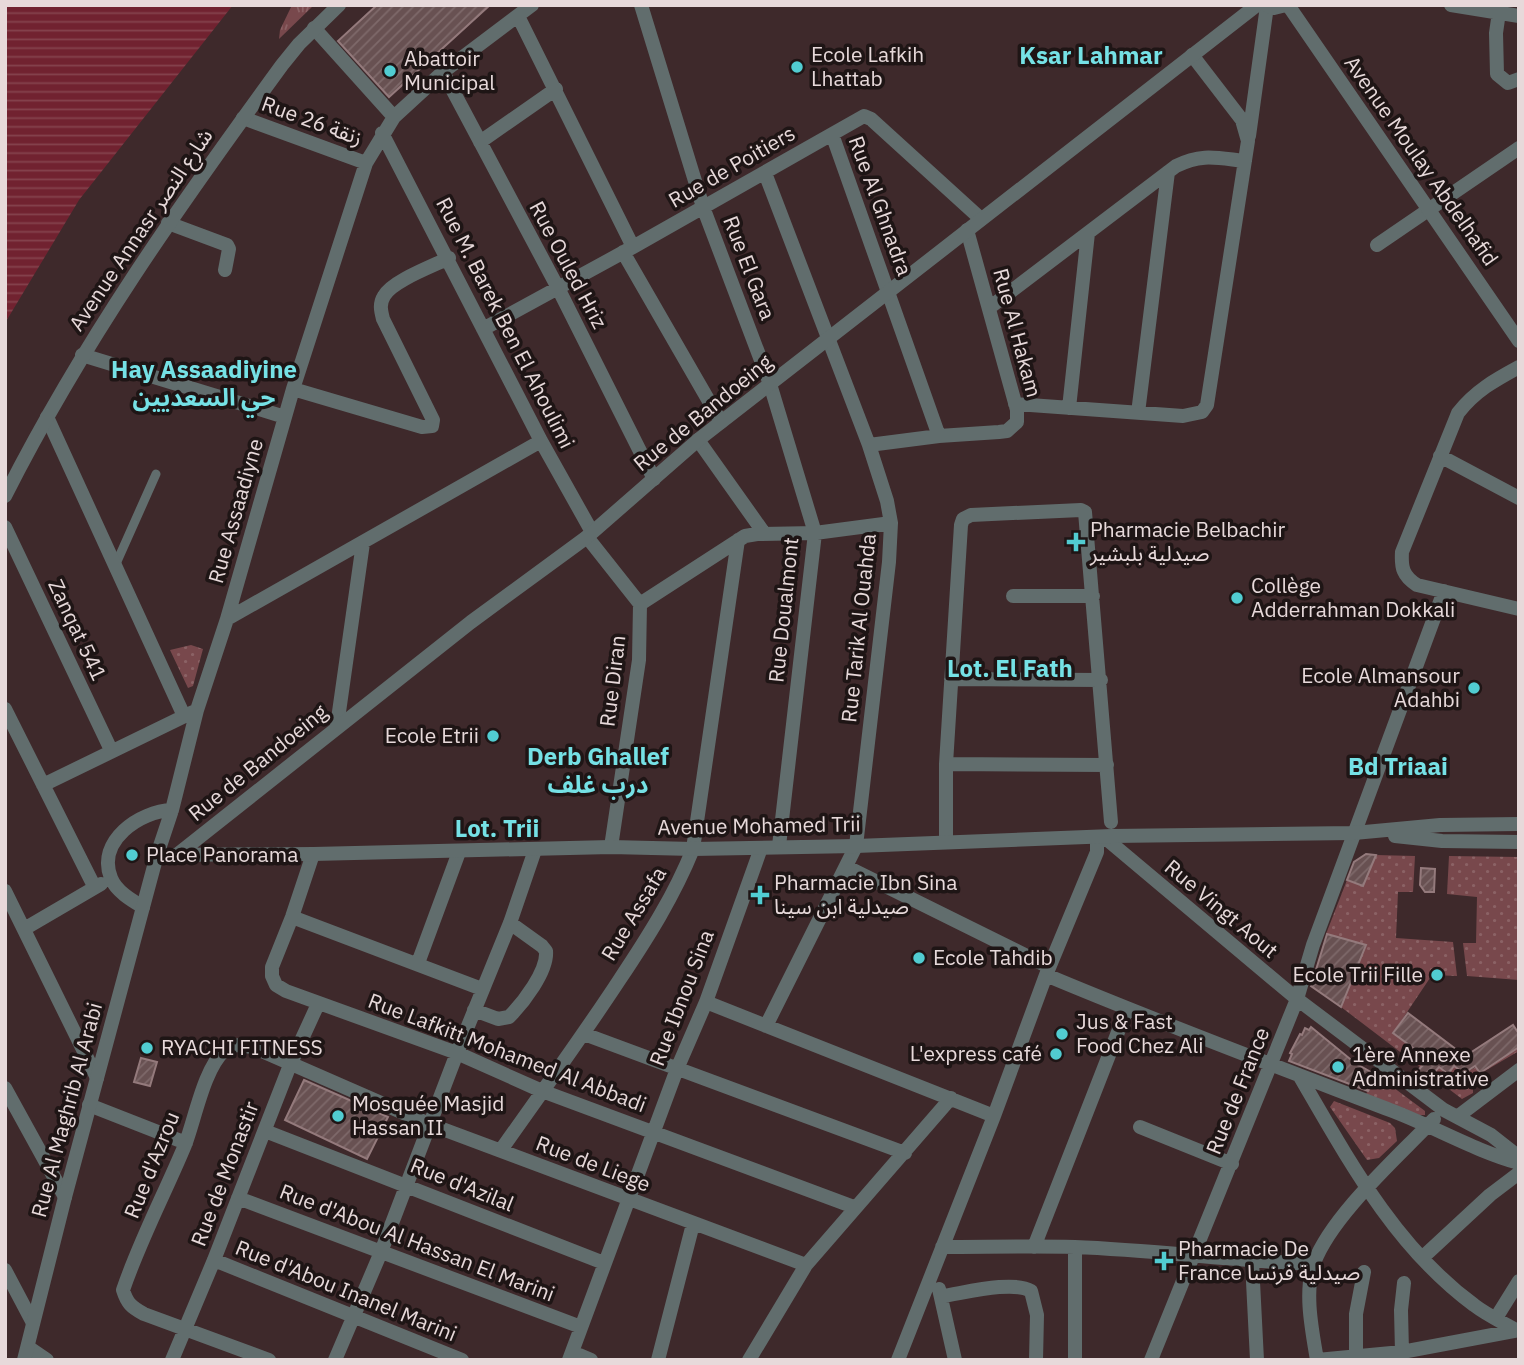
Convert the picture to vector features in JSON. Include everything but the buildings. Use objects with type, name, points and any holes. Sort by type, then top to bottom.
[{"type":"street","name":"Avenue Annasr شارع النصر","points":[[5,496],[82,355],[168,223],[282,65],[314,28],[339,5]]},
{"type":"street","name":"Rue Assaadiyne","points":[[153,872],[172,810],[190,713],[227,619],[293,389],[366,163],[394,117],[443,72],[532,5]]},
{"type":"street","name":"Rue El Gara","points":[[641,5],[703,207],[770,384]]},
{"type":"street","name":"Rue de Bandoeing","points":[[178,854],[337,726],[589,534],[698,440],[1256,5]]},
{"type":"street","points":[[1016,404],[1183,416],[1202,412],[1208,405],[1267,6],[1274,8],[1287,5]]},
{"type":"street","name":"Avenue Moulay Abdelhafid","points":[[1287,5],[1519,341]]},
{"type":"street","points":[[1451,5],[1519,16]]},
{"type":"street","points":[[1499,12],[1496,33],[1497,74],[1508,83],[1519,79]]},
{"type":"street","points":[[518,16],[556,89],[628,250],[721,422]]},
{"type":"street","points":[[314,28],[394,117]]},
{"type":"street","points":[[1192,55],[1242,120],[1248,141]]},
{"type":"street","name":"Rue Ouled Hriz","points":[[443,72],[558,288],[654,479]]},
{"type":"street","points":[[480,142],[556,89]]},
{"type":"street","name":"Rue de Poitiers","points":[[483,329],[864,116],[869,117],[981,219]]},
{"type":"street","name":"Rue 26 زنقة","points":[[243,118],[366,163]]},
{"type":"street","name":"Rue M. Barek Ben El Ahoulimi","points":[[382,133],[449,258],[589,534]]},
{"type":"street","name":"Rue Al Ghnadra","points":[[832,134],[939,436]]},
{"type":"street","points":[[1377,245],[1519,148]]},
{"type":"street","points":[[989,308],[1168,172],[1191,158],[1203,156],[1245,161]]},
{"type":"street","points":[[1138,413],[1168,172]]},
{"type":"street","name":"Rue Tarik Al Ouahda","points":[[765,173],[869,445],[887,501],[891,523],[889,562],[856,846],[848,867],[766,1026]]},
{"type":"street","points":[[168,223],[227,245],[229,248],[225,270]]},
{"type":"street","name":"Rue Al Hakam","points":[[869,445],[1007,431],[1017,422],[1016,404],[967,230]]},
{"type":"street","points":[[1069,408],[1087,233]]},
{"type":"street","points":[[293,389],[422,427],[432,426],[433,420],[383,319],[381,308],[385,293],[394,286],[449,258]]},
{"type":"street","points":[[82,355],[285,417]]},
{"type":"street","points":[[1519,367],[1488,384],[1469,399],[1458,413],[1402,552],[1401,565],[1406,578],[1417,585],[1519,609]]},
{"type":"street","name":"Rue Doualmont","points":[[770,384],[815,533],[779,846]]},
{"type":"street","points":[[43,785],[190,713],[115,566],[47,417]]},
{"type":"street","points":[[698,440],[764,533]]},
{"type":"street","points":[[227,619],[541,441]]},
{"type":"street","points":[[1440,456],[1519,498]]},
{"type":"street","points":[[946,841],[946,764],[961,525],[963,519],[971,516],[1083,510],[1101,680],[1111,822]]},
{"type":"street","points":[[589,534],[640,604],[751,534],[815,533],[891,523]]},
{"type":"street","name":"Zanqat 541","points":[[5,527],[111,751]]},
{"type":"street","name":"Rue Assafa","points":[[501,1150],[584,1034],[667,906],[693,849],[738,540]]},
{"type":"street","points":[[337,726],[363,543]]},
{"type":"street","name":"Rue de France","points":[[1151,1360],[1297,999],[1313,945],[1358,833],[1444,591]]},
{"type":"street","points":[[1013,596],[1093,596]]},
{"type":"street","name":"Rue Diran","points":[[611,847],[639,660],[640,604]]},
{"type":"street","points":[[951,679],[1101,680]]},
{"type":"street","points":[[5,709],[94,886]]},
{"type":"street","points":[[946,764],[1107,765]]},
{"type":"street","points":[[143,907],[129,899],[111,879],[108,866],[110,852],[129,825],[158,810],[172,810]]},
{"type":"street","name":"Avenue Mohamed Trii","points":[[157,855],[313,855],[611,847],[693,849],[856,846],[1100,837],[1358,833],[1440,825],[1519,824]]},
{"type":"street","name":"Avenue Mohamed Trii","points":[[1358,833],[1442,841],[1519,842]]},
{"type":"street","points":[[898,1360],[1048,971],[1097,852],[1100,837]]},
{"type":"street","name":"Rue Vingt Aout","points":[[1100,837],[1297,999],[1450,1113],[1491,1135],[1519,1157]]},
{"type":"street","name":"Rue Ibnou Sina","points":[[570,1356],[677,1069],[706,1002],[761,848]]},
{"type":"street","points":[[335,1360],[510,923],[534,850]]},
{"type":"street","points":[[418,963],[459,852]]},
{"type":"street","name":"Rue Lafkitt Mohamed Al Abbadi","points":[[313,855],[272,967],[276,985],[286,992],[457,1053],[542,1091],[854,1207]]},
{"type":"street","points":[[848,867],[1048,971],[1128,1009],[1429,1125],[1502,1159],[1519,1163]]},
{"type":"street","name":"Rue Al Maghrib Al Arabi","points":[[26,1354],[89,1105],[153,872]]},
{"type":"street","points":[[24,929],[94,886],[111,879]]},
{"type":"street","points":[[5,891],[97,1078]]},
{"type":"street","points":[[292,917],[482,989]]},
{"type":"street","points":[[474,1010],[498,1019],[509,1017],[544,967],[546,951],[510,923]]},
{"type":"street","points":[[706,1002],[994,1116]]},
{"type":"street","name":"Rue de Monastir","points":[[172,1360],[290,1065],[318,1004]]},
{"type":"street","points":[[1034,1247],[1128,1009]]},
{"type":"street","points":[[584,1034],[905,1153]]},
{"type":"street","name":"Rue d'Azrou","points":[[269,1360],[131,1307],[123,1290],[186,1143],[218,1058],[226,1048],[243,1045],[290,1065]]},
{"type":"street","name":"Rue de Liege","points":[[290,1065],[429,1124],[806,1265]]},
{"type":"street","points":[[1518,1330],[1402,1352],[1317,1360],[1310,1297],[1314,1264],[1331,1231],[1366,1189],[1429,1125],[1519,1070]]},
{"type":"street","points":[[1299,1075],[1366,1189],[1422,1258],[1473,1304],[1518,1330]]},
{"type":"street","points":[[5,1088],[65,1197]]},
{"type":"street","points":[[750,1360],[806,1265],[951,1098]]},
{"type":"street","points":[[89,1105],[186,1143]]},
{"type":"street","points":[[1140,1127],[1232,1164]]},
{"type":"street","name":"Rue d'Azilal","points":[[265,1130],[604,1263]]},
{"type":"street","points":[[1422,1258],[1490,1195],[1519,1173]]},
{"type":"street","name":"Rue d'Abou Al Hassan El Marini","points":[[238,1198],[581,1327]]},
{"type":"street","points":[[658,1360],[693,1224]]},
{"type":"street","points":[[942,1247],[1075,1247],[1252,1262],[1314,1264]]},
{"type":"street","points":[[1075,1247],[1075,1360]]},
{"type":"street","name":"Rue d'Abou Inanel Marini","points":[[214,1260],[459,1359]]},
{"type":"street","points":[[1252,1262],[1257,1360]]},
{"type":"street","points":[[5,1270],[33,1323]]},
{"type":"street","points":[[932,1272],[942,1296],[955,1360]]},
{"type":"street","points":[[1356,1356],[1356,1314],[1364,1272]]},
{"type":"street","points":[[1496,1318],[1519,1281]]},
{"type":"street","points":[[1402,1352],[1401,1310],[1404,1283]]},
{"type":"street","points":[[942,1296],[1008,1287],[1024,1287],[1031,1291],[1038,1315],[1036,1360]]},
{"type":"street","points":[[26,1354],[47,1360]]},
{"type":"street","points":[[570,1356],[592,1360]]},
{"type":"lane","points":[[115,566],[156,474]]},
{"type":"green space","points":[[292,5],[314,5],[279,39],[280,30]]},
{"type":"green space","points":[[191,645],[203,649],[193,686],[188,688],[170,650]]},
{"type":"green space","points":[[1376,855],[1415,856],[1413,892],[1398,892],[1396,938],[1453,942],[1457,976],[1432,975],[1393,1033],[1447,1074],[1454,1066],[1464,1073],[1519,1047],[1519,1051],[1473,1078],[1473,1093],[1462,1099],[1341,1007],[1366,945],[1326,934],[1347,880],[1363,885]]},
{"type":"green space","points":[[1449,856],[1519,857],[1519,980],[1467,976],[1463,943],[1476,943],[1477,897],[1447,894]]},
{"type":"green space","points":[[1378,1076],[1425,1111],[1425,1115],[1366,1094]]},
{"type":"green space","points":[[1334,1101],[1390,1123],[1395,1128],[1397,1141],[1379,1158],[1367,1160],[1330,1107]]},
{"type":"shaded area","points":[[5,5],[233,5],[79,200],[5,323]]},
{"type":"place","name":"Ecole Lafkih Lhattab","points":[[797,67]]},
{"type":"place","name":"Abattoir Municipal","points":[[390,71]]},
{"type":"place","name":"Pharmacie Belbachir صيدلية بلبشير","points":[[1076,542]]},
{"type":"place","name":"Collège Adderrahman Dokkali","points":[[1237,598]]},
{"type":"place","name":"Ecole Almansour Adahbi","points":[[1474,688]]},
{"type":"place","name":"Ecole Etrii","points":[[493,736]]},
{"type":"place","name":"Place Panorama","points":[[132,855]]},
{"type":"place","name":"Pharmacie Ibn Sina صيدلية ابن سينا","points":[[760,895]]},
{"type":"place","name":"Ecole Tahdib","points":[[919,958]]},
{"type":"place","name":"Ecole Trii Fille","points":[[1437,975]]},
{"type":"place","name":"Jus & Fast Food Chez Ali","points":[[1062,1034]]},
{"type":"place","name":"RYACHI FITNESS","points":[[147,1048]]},
{"type":"place","name":"L'express café","points":[[1056,1054]]},
{"type":"place","name":"1ère Annexe Administrative","points":[[1338,1067]]},
{"type":"place","name":"Mosquée Masjid Hassan II","points":[[338,1116]]},
{"type":"place","name":"Pharmacie De France صيدلية فرنسا","points":[[1164,1261]]},
{"type":"district","name":"Ksar Lahmar","points":[[1091,56]]},
{"type":"district","name":"Hay Assaadiyine حي السعديين","points":[[204,384]]},
{"type":"district","name":"Lot. El Fath","points":[[1010,669]]},
{"type":"district","name":"Bd Triaai","points":[[1398,767]]},
{"type":"district","name":"Derb Ghallef درب غلف","points":[[598,771]]},
{"type":"district","name":"Lot. Trii","points":[[497,829]]}]
